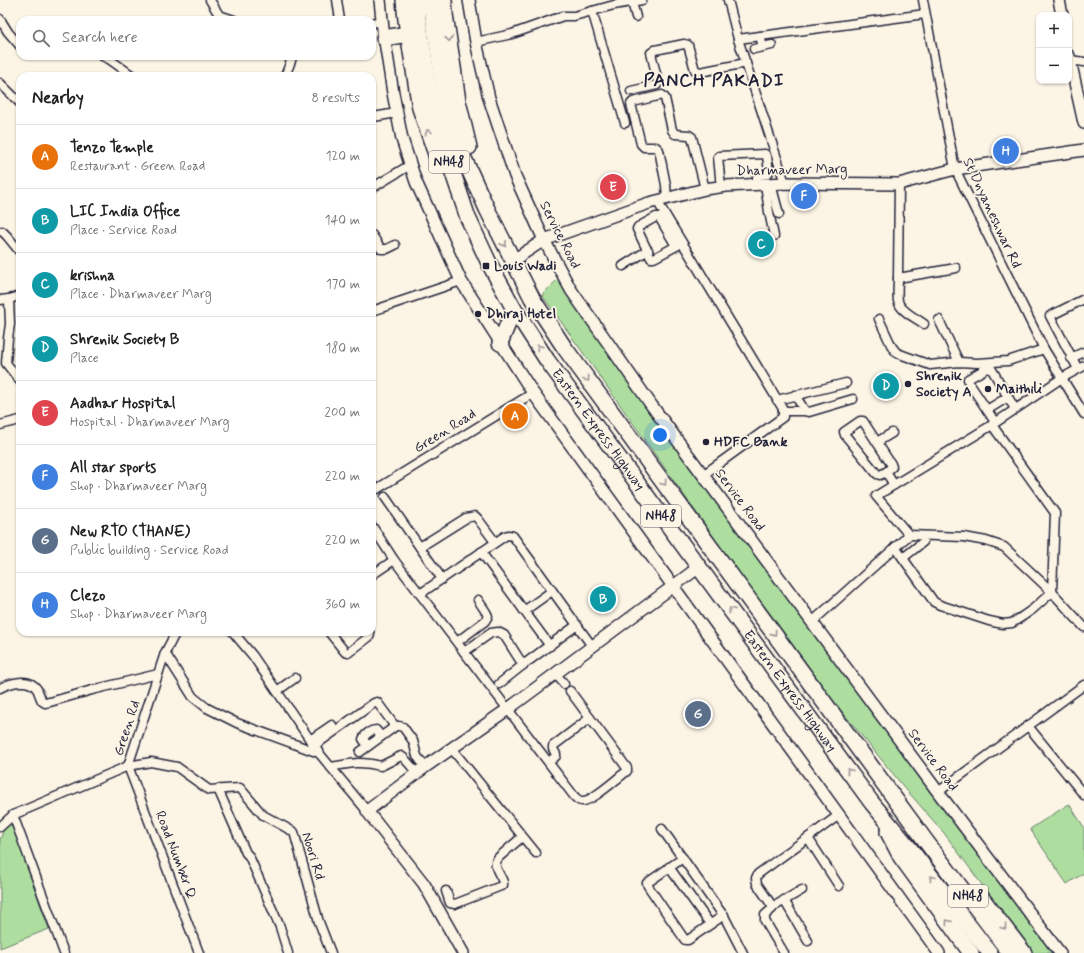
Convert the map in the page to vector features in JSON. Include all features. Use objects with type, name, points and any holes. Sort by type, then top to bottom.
[{"type":"highway","points":[[404,0],[420,108],[439,162],[468,218]]},
{"type":"highway","name":"NH48","points":[[416,0],[418,18],[439,104]]},
{"type":"highway","name":"NH48","points":[[431,0],[439,104]]},
{"type":"highway","points":[[444,0],[458,100],[471,154],[487,209]]},
{"type":"highway","points":[[384,38],[408,34]]},
{"type":"highway","name":"Eastern Express Highway","points":[[439,104],[512,260],[532,298],[564,347],[889,790]]},
{"type":"highway","name":"Eastern Express Highway","points":[[439,104],[468,218],[489,263],[514,309],[547,360],[872,802]]},
{"type":"highway","points":[[500,343],[514,309]]},
{"type":"highway","points":[[889,790],[932,834],[1024,953]]},
{"type":"highway","name":"NH48","points":[[889,790],[1010,953]]},
{"type":"highway","points":[[872,802],[901,857],[971,953]]},
{"type":"highway","name":"NH48","points":[[872,802],[990,953]]},
{"type":"street","points":[[210,0],[218,16]]},
{"type":"street","points":[[337,0],[339,16]]},
{"type":"street","points":[[380,0],[377,22],[384,38],[396,113],[402,139],[416,182],[460,281],[533,393],[939,953]]},
{"type":"street","name":"Service Road","points":[[469,0],[476,42],[489,98],[515,176],[544,240],[571,290],[652,406],[938,792],[1060,953]]},
{"type":"street","points":[[476,42],[512,34],[563,16],[574,16],[592,10],[642,0]]},
{"type":"street","points":[[728,0],[738,39],[785,183]]},
{"type":"street","name":"St Dnyaneshwar Rd","points":[[923,0],[954,169],[1044,349],[1084,414]]},
{"type":"street","points":[[1059,0],[1061,12]]},
{"type":"street","points":[[632,2],[636,17]]},
{"type":"street","points":[[592,10],[625,123]]},
{"type":"street","points":[[738,39],[925,14]]},
{"type":"street","points":[[0,19],[16,41]]},
{"type":"street","points":[[760,36],[759,48],[772,45]]},
{"type":"street","points":[[631,91],[657,85],[658,82],[651,54],[655,50],[684,44],[688,45],[695,70],[700,72],[746,63]]},
{"type":"street","points":[[1072,59],[1084,62]]},
{"type":"street","points":[[110,60],[127,72]]},
{"type":"street","points":[[287,72],[292,60]]},
{"type":"street","points":[[1072,71],[1084,123]]},
{"type":"street","points":[[0,83],[16,99]]},
{"type":"street","points":[[679,244],[662,200],[666,185],[659,150],[656,147],[644,147],[641,144],[631,104],[662,95],[672,130],[675,134],[689,135],[692,137],[705,189]]},
{"type":"street","points":[[376,116],[396,113]]},
{"type":"street","name":"Dharmaveer Marg","points":[[512,260],[544,240],[648,203],[705,189],[785,183],[899,184],[954,169],[1084,150]]},
{"type":"street","points":[[721,187],[719,156],[765,154],[767,156],[768,172],[767,174],[759,175],[757,177],[764,184],[779,214]]},
{"type":"street","points":[[376,186],[410,165]]},
{"type":"street","points":[[764,184],[774,236]]},
{"type":"street","points":[[899,184],[898,302],[908,313],[924,324]]},
{"type":"street","points":[[679,244],[652,258],[637,229],[656,217],[659,217],[679,244],[783,409],[782,416],[703,475]]},
{"type":"street","points":[[2,231],[8,236],[16,248]]},
{"type":"street","points":[[376,241],[381,249],[387,249],[394,246]]},
{"type":"street","points":[[623,266],[648,250]]},
{"type":"street","points":[[898,278],[956,268]]},
{"type":"street","points":[[376,310],[460,281]]},
{"type":"street","points":[[0,300],[16,297]]},
{"type":"street","points":[[9,299],[10,324],[6,363],[16,376]]},
{"type":"street","points":[[909,535],[876,496],[1062,378],[1081,368],[1071,358],[1050,316],[1084,299]]},
{"type":"street","points":[[879,319],[892,347],[897,353],[930,365],[959,362],[976,363],[1008,361],[1044,349]]},
{"type":"street","points":[[939,320],[959,362]]},
{"type":"street","points":[[1071,358],[1084,352]]},
{"type":"street","points":[[896,547],[934,602],[940,606],[989,621],[1003,624],[1012,622],[1034,609],[1052,592],[1055,513],[993,423],[987,410],[969,383],[968,379],[987,368],[991,368],[1015,409]]},
{"type":"street","points":[[777,400],[846,383]]},
{"type":"street","name":"Green Road","points":[[376,490],[533,393]]},
{"type":"street","points":[[795,395],[805,411]]},
{"type":"street","points":[[987,410],[1008,397]]},
{"type":"street","points":[[783,411],[809,412],[853,400]]},
{"type":"street","points":[[860,420],[863,421],[891,464],[892,467],[886,472],[880,475],[876,474],[845,435],[844,432],[860,420]]},
{"type":"street","points":[[0,425],[16,421]]},
{"type":"street","points":[[877,442],[892,433]]},
{"type":"street","points":[[886,472],[894,485]]},
{"type":"street","points":[[385,497],[442,579]]},
{"type":"street","points":[[420,548],[466,518],[474,516],[478,519],[495,542]]},
{"type":"street","points":[[376,532],[394,560],[574,796],[578,800],[582,801],[590,799],[627,772],[627,768],[570,691]]},
{"type":"street","points":[[420,594],[495,542],[508,535],[513,536],[592,646]]},
{"type":"street","points":[[812,622],[909,535],[964,537],[986,541],[1004,547],[1052,592],[1084,627]]},
{"type":"street","points":[[903,558],[922,542]]},
{"type":"street","points":[[481,552],[550,646]]},
{"type":"street","points":[[376,572],[394,560]]},
{"type":"street","points":[[367,811],[421,770],[556,674],[699,567]]},
{"type":"street","points":[[524,611],[552,591]]},
{"type":"street","points":[[457,642],[485,621],[488,616],[478,600]]},
{"type":"street","points":[[499,684],[577,625]]},
{"type":"street","points":[[464,652],[491,633],[498,632],[504,635],[524,665]]},
{"type":"street","name":"Green Rd","points":[[0,827],[13,814],[128,766],[165,653],[174,636]]},
{"type":"street","points":[[236,636],[253,656],[319,754],[367,811],[424,884],[463,953]]},
{"type":"street","points":[[332,636],[345,652],[348,653],[369,636]]},
{"type":"street","points":[[165,653],[193,697],[207,708],[237,723],[319,754]]},
{"type":"street","points":[[0,688],[10,684],[31,683],[36,688],[42,701],[45,703],[158,674]]},
{"type":"street","points":[[556,674],[564,684]]},
{"type":"street","points":[[277,691],[295,678]]},
{"type":"street","points":[[938,792],[1084,684]]},
{"type":"street","points":[[312,743],[377,702],[394,726]]},
{"type":"street","points":[[549,762],[556,756],[552,749],[554,746],[590,718]]},
{"type":"street","points":[[312,743],[332,725]]},
{"type":"street","points":[[360,752],[394,726],[399,726],[403,728],[413,741],[412,754],[421,770]]},
{"type":"street","points":[[1028,726],[1084,795]]},
{"type":"street","points":[[452,749],[536,853]]},
{"type":"street","points":[[331,767],[353,763],[369,763],[381,766],[401,756],[421,770]]},
{"type":"street","name":"Noori Rd","points":[[128,766],[151,762],[177,767],[208,790],[240,788],[263,815],[294,832],[318,922],[331,953]]},
{"type":"street","name":"Road Number Q","points":[[128,766],[199,953]]},
{"type":"street","points":[[218,789],[246,853],[250,856],[253,863],[280,927],[288,953]]},
{"type":"street","points":[[13,814],[64,953]]},
{"type":"street","points":[[773,907],[756,881],[758,874],[839,815]]},
{"type":"street","points":[[662,829],[724,915],[742,953]]},
{"type":"street","points":[[446,891],[450,903],[455,904],[503,885],[495,866],[495,861],[522,837]]},
{"type":"street","points":[[808,838],[839,886]]},
{"type":"street","points":[[683,858],[647,883],[685,940],[688,940],[724,915]]},
{"type":"street","points":[[670,867],[710,924]]},
{"type":"street","points":[[784,953],[764,921],[765,915],[773,907],[802,890]]},
{"type":"street","points":[[784,900],[808,940]]},
{"type":"green space","points":[[558,279],[829,651],[1054,953],[1032,953],[944,833],[903,786],[808,670],[542,295]]},
{"type":"green space","points":[[1069,804],[1084,827],[1084,873],[1067,884],[1030,829]]},
{"type":"green space","points":[[11,821],[49,929],[0,948],[0,840],[4,828]]},
{"type":"place","name":"Clezo","points":[[1006,151]]},
{"type":"place","name":"Aadhar Hospital","points":[[613,187]]},
{"type":"place","name":"All star sports","points":[[804,196]]},
{"type":"place","name":"krishna","points":[[761,244]]},
{"type":"place","name":"Louis Wadi","points":[[486,266]]},
{"type":"place","name":"Dhiraj Hotel","points":[[478,314]]},
{"type":"place","name":"Shrenik Society A","points":[[908,384]]},
{"type":"place","name":"Shrenik Society B","points":[[886,386]]},
{"type":"place","name":"Maithili","points":[[988,389]]},
{"type":"place","name":"Tenzo Temple","points":[[515,416]]},
{"type":"place","name":"HDFC Bank","points":[[706,442]]},
{"type":"place","name":"LIC India Office","points":[[603,599]]},
{"type":"place","name":"New RTO (THANE)","points":[[698,714]]},
{"type":"district","name":"PANCH PAKADI","points":[[714,81]]}]
